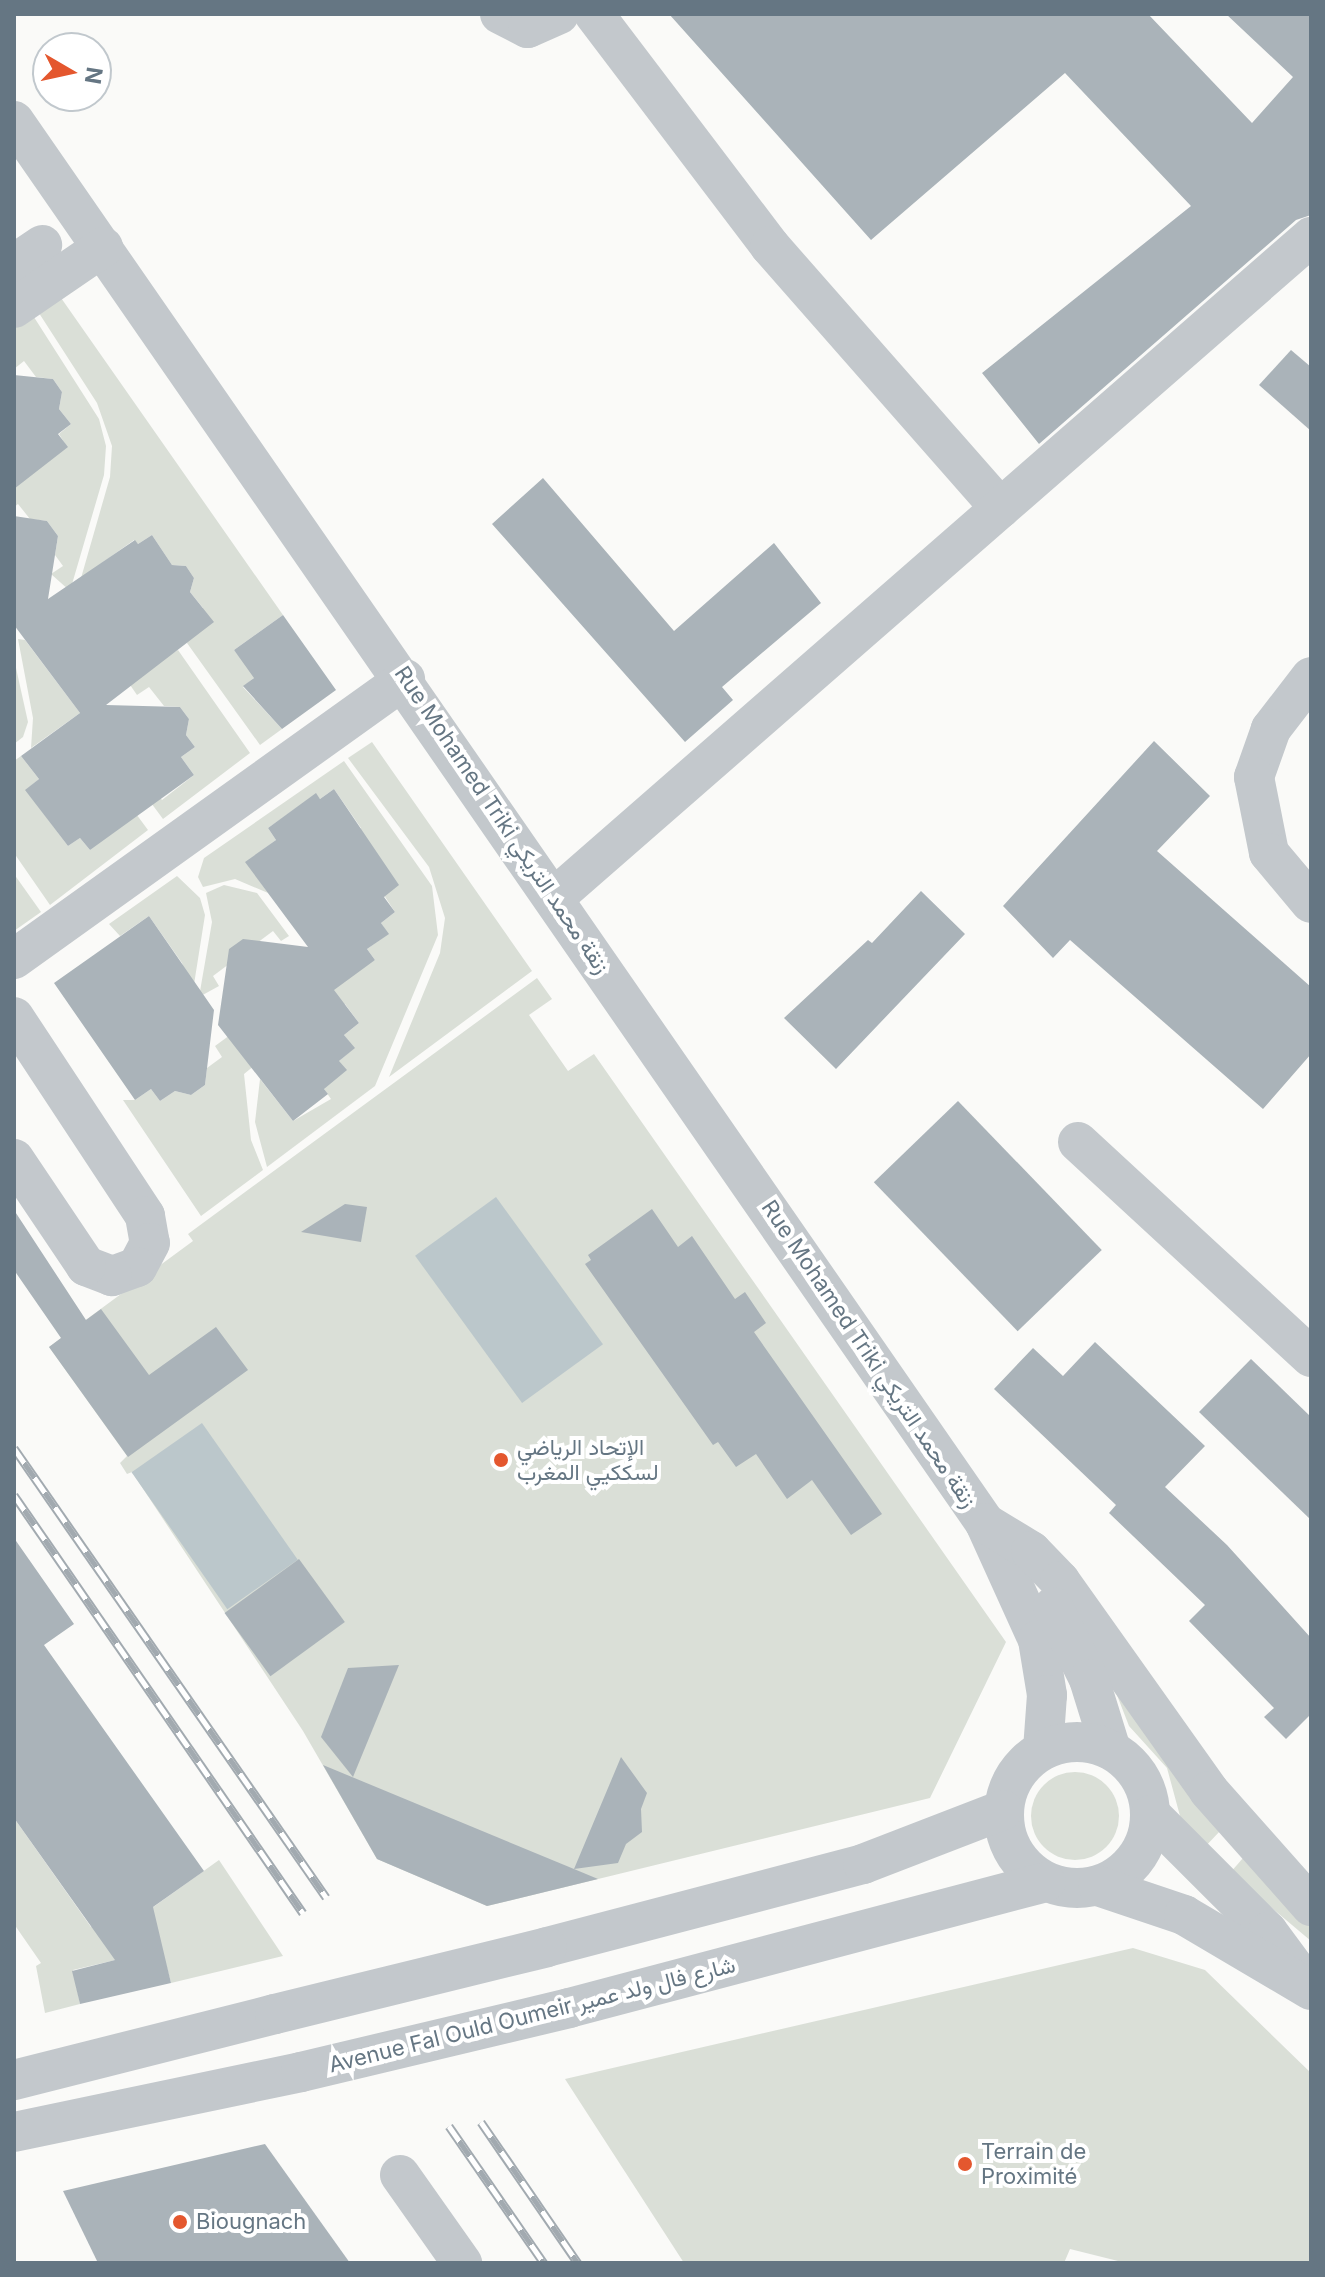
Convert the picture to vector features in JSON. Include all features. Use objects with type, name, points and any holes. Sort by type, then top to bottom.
[{"type":"street","points":[[500,14],[528,28],[559,14]]},
{"type":"street","points":[[594,14],[770,246],[1000,508]]},
{"type":"street","name":"Rue Mohamed Triki زنقة محمد التريكي","points":[[14,121],[405,679],[985,1523],[1055,1611],[1089,1679],[1111,1750]]},
{"type":"street","points":[[555,897],[1311,237]]},
{"type":"street","points":[[14,308],[103,247]]},
{"type":"street","points":[[1311,677],[1271,729],[1254,777],[1269,853],[1311,903]]},
{"type":"street","points":[[14,959],[405,679]]},
{"type":"street","points":[[14,1017],[145,1216],[150,1243],[137,1267],[112,1276],[86,1266],[14,1159]]},
{"type":"street","points":[[1078,1142],[1311,1357]]},
{"type":"street","points":[[985,1523],[1031,1551],[1060,1581],[1209,1791],[1311,1906]]},
{"type":"street","name":"Rue Mohamed Triki زنقة محمد التريكي","points":[[985,1523],[1038,1640],[1047,1695],[1043,1750]]},
{"type":"street","points":[[1046,1882],[1019,1860],[1004,1828],[1003,1810],[1012,1782],[1043,1750],[1074,1742],[1111,1750],[1144,1785],[1151,1815],[1141,1851],[1115,1878],[1098,1886]]},
{"type":"street","points":[[14,2080],[547,1947],[863,1864],[1003,1810]]},
{"type":"street","points":[[1151,1815],[1268,1932],[1307,1987]]},
{"type":"street","name":"Avenue Fal Ould Oumeir شارع فال ولد عمير","points":[[14,2132],[301,2072],[569,2008],[1046,1882],[1098,1886],[1184,1915],[1307,1987]]},
{"type":"street","points":[[400,2175],[462,2263]]},
{"type":"shaded area","points":[[59,295],[283,615],[234,650],[256,676],[243,687],[282,729],[260,745],[187,643],[191,618],[203,608],[190,592],[194,578],[186,566],[172,565],[152,535],[138,544],[134,540],[99,565],[77,592],[110,477],[112,446],[97,403],[37,310]]},
{"type":"shaded area","points":[[32,314],[99,419],[106,446],[104,475],[70,591],[51,574],[63,566],[55,555],[58,536],[47,521],[30,519],[18,504],[14,507],[14,459],[67,447],[59,434],[71,424],[59,409],[62,392],[53,379],[36,377],[24,361],[14,369],[14,327]]},
{"type":"shaded area","points":[[18,639],[25,640],[80,713],[31,748],[33,718]]},
{"type":"shaded area","points":[[178,650],[250,753],[163,819],[140,788],[148,782],[162,800],[194,775],[181,757],[195,747],[186,735],[189,719],[180,707],[164,706],[149,687],[137,695],[126,679]]},
{"type":"shaded area","points":[[14,659],[28,722],[23,737],[14,744]]},
{"type":"shaded area","points":[[372,742],[532,971],[389,1077],[440,953],[445,918],[429,867],[348,758]]},
{"type":"shaded area","points":[[21,756],[39,779],[26,790],[68,846],[80,838],[90,850],[125,799],[148,830],[50,905],[14,853],[14,761]]},
{"type":"shaded area","points":[[344,761],[432,886],[438,935],[375,1086],[267,1167],[255,1122],[260,1079],[293,1121],[331,1099],[324,1089],[339,1061],[354,1048],[344,1035],[359,1023],[345,1004],[332,1014],[313,989],[375,960],[367,949],[388,934],[381,923],[395,912],[347,839],[361,828],[334,789],[320,799],[316,794],[268,828],[276,840],[246,862],[268,893],[235,879],[203,887],[198,877],[204,858]]},
{"type":"shaded area","points":[[14,874],[41,912],[14,931]]},
{"type":"shaded area","points":[[177,876],[200,898],[205,915],[192,997],[182,963],[149,916],[120,936],[109,924]]},
{"type":"shaded area","points":[[224,885],[257,893],[289,936],[281,941],[273,931],[213,976],[219,986],[199,997],[212,922],[206,893]]},
{"type":"shaded area","name":"الإتحاد الرياضي لسككيي المغرب","points":[[537,978],[552,999],[529,1015],[568,1071],[594,1054],[1006,1642],[930,1798],[487,1906],[377,1859],[303,1731],[132,1472],[127,1474],[120,1463],[127,1456],[49,1347],[193,1241],[188,1234]]},
{"type":"shaded area","points":[[230,1035],[265,1057],[244,1074],[251,1140],[263,1170],[201,1216],[123,1100],[135,1100],[151,1089],[160,1101],[175,1091],[191,1095],[205,1085],[207,1068],[222,1057],[215,1046]]},
{"type":"shaded area","points":[[496,1197],[603,1344],[522,1403],[415,1256]]},
{"type":"shaded area","points":[[202,1423],[298,1560],[227,1609],[132,1472]]},
{"type":"shaded area","points":[[1115,1690],[1220,1831],[1203,1849],[1183,1827],[1167,1768],[1129,1726]]},
{"type":"shaded area","points":[[1075,1772],[1092,1775],[1106,1785],[1116,1799],[1119,1816],[1116,1833],[1106,1847],[1092,1857],[1075,1860],[1058,1857],[1044,1847],[1034,1833],[1031,1816],[1034,1799],[1044,1785],[1058,1775]]},
{"type":"shaded area","points":[[14,1818],[91,1927],[126,1902],[138,1918],[219,1860],[283,1956],[171,1983],[162,1949],[73,1970],[80,2004],[45,2013],[36,1966],[41,1963],[14,1924]]},
{"type":"shaded area","points":[[1243,1858],[1311,1925],[1311,1941],[1230,1873]]},
{"type":"shaded area","name":"Terrain de Proximité","points":[[1133,1948],[1205,1970],[1311,2073],[1311,2263],[1126,2263],[1070,2249],[1064,2263],[684,2263],[565,2079]]},
{"type":"building","points":[[669,14],[1148,14],[1252,123],[1293,77],[1226,14],[1311,14],[1311,215],[1296,220],[1039,444],[982,373],[1191,206],[1065,73],[871,240]]},
{"type":"building","points":[[1291,350],[1311,367],[1311,431],[1259,385]]},
{"type":"building","points":[[14,375],[53,379],[62,392],[59,409],[71,424],[58,434],[68,447],[14,489]]},
{"type":"building","points":[[543,478],[674,631],[774,543],[821,603],[722,687],[733,700],[685,742],[492,524]]},
{"type":"building","points":[[14,516],[47,521],[58,536],[48,599],[135,540],[138,544],[152,535],[172,565],[186,566],[194,578],[190,592],[214,622],[106,705],[180,707],[189,719],[186,735],[195,747],[181,757],[194,775],[90,850],[80,838],[68,846],[25,790],[39,779],[21,756],[80,713],[14,625]]},
{"type":"building","points":[[283,615],[336,690],[282,729],[243,686],[254,678],[234,650]]},
{"type":"building","points":[[1154,741],[1210,796],[1157,851],[1311,987],[1311,1054],[1263,1109],[1070,940],[1053,958],[1003,906]]},
{"type":"building","points":[[334,789],[399,885],[384,897],[395,912],[381,923],[389,934],[367,949],[375,960],[334,990],[359,1023],[344,1035],[355,1048],[339,1061],[347,1070],[324,1089],[328,1094],[293,1121],[218,1025],[229,949],[243,939],[308,947],[245,862],[276,840],[268,828],[316,793],[320,799]]},
{"type":"building","points":[[921,891],[965,934],[836,1069],[784,1018],[868,940],[872,943]]},
{"type":"building","points":[[149,916],[214,1010],[205,1085],[191,1095],[175,1091],[160,1101],[151,1089],[135,1100],[54,983]]},
{"type":"building","points":[[958,1101],[1102,1250],[1018,1331],[874,1182]]},
{"type":"building","points":[[345,1204],[367,1207],[361,1242],[301,1232]]},
{"type":"building","points":[[652,1209],[678,1247],[692,1236],[735,1299],[745,1292],[766,1323],[754,1332],[882,1514],[851,1535],[812,1480],[787,1499],[756,1454],[736,1467],[718,1442],[713,1445],[585,1264],[591,1260],[588,1255]]},
{"type":"building","points":[[14,1210],[86,1320],[101,1309],[149,1375],[216,1327],[248,1370],[128,1457],[49,1347],[61,1338],[14,1270]]},
{"type":"building","points":[[1095,1342],[1205,1446],[1165,1487],[1227,1545],[1311,1638],[1311,1714],[1286,1739],[1264,1717],[1274,1708],[1189,1621],[1205,1605],[1109,1513],[1116,1505],[994,1389],[1033,1348],[1063,1376]]},
{"type":"building","points":[[1251,1359],[1311,1417],[1311,1520],[1199,1412]]},
{"type":"building","points":[[14,1538],[74,1624],[44,1645],[204,1871],[153,1907],[171,1983],[80,2004],[72,1971],[115,1960],[14,1818]]},
{"type":"building","points":[[299,1559],[345,1622],[270,1676],[225,1613]]},
{"type":"building","points":[[399,1665],[353,1777],[321,1737],[348,1668]]},
{"type":"building","points":[[621,1757],[647,1793],[641,1809],[642,1832],[626,1844],[618,1863],[574,1869]]},
{"type":"building","points":[[323,1765],[598,1879],[487,1906],[377,1859]]},
{"type":"building","points":[[265,2144],[350,2263],[98,2263],[63,2191]]},
{"type":"railway","points":[[14,1448],[326,1897]]},
{"type":"railway","points":[[14,1495],[303,1913]]},
{"type":"railway","points":[[481,2122],[578,2263]]},
{"type":"railway","points":[[449,2126],[544,2263]]},
{"type":"place","name":"الإتحاد الرياضي لسككيي المغرب","points":[[501,1460]]},
{"type":"place","name":"Terrain de Proximité","points":[[965,2164]]},
{"type":"place","name":"Biougnach","points":[[180,2222]]}]
